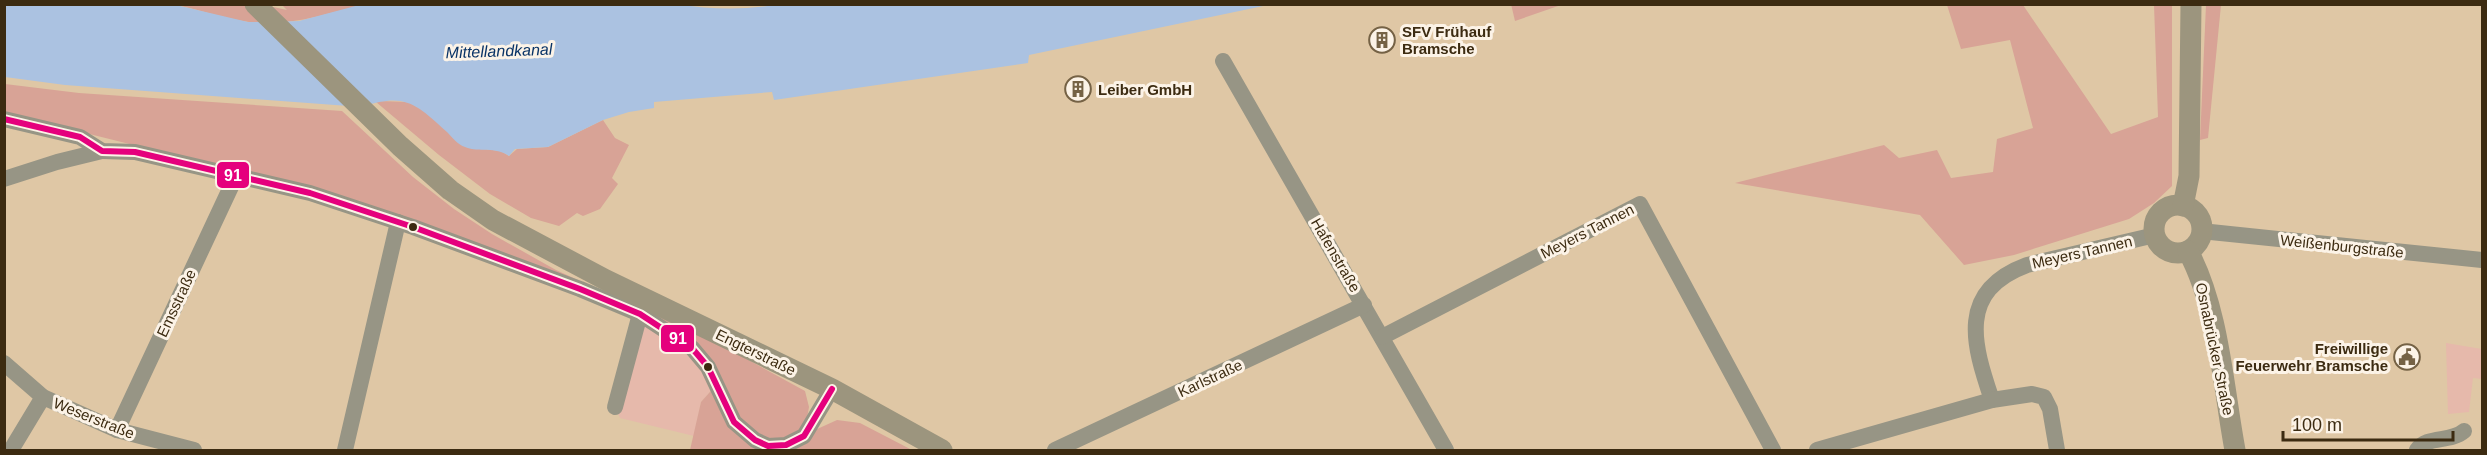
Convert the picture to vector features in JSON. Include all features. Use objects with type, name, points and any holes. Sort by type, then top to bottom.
[{"type":"main road","name":"Engterstraße","points":[[255,4],[374,121],[450,190],[493,220],[566,259],[832,389],[942,450]]},
{"type":"main road","points":[[2183,206],[2189,176],[2191,4]]},
{"type":"main road","points":[[2183,206],[2194,212],[2201,231],[2195,246],[2188,251],[2174,253],[2160,245],[2155,235],[2155,223],[2158,216],[2167,208],[2183,206]]},
{"type":"main road","name":"Osnabrücker Straße","points":[[2188,251],[2203,283],[2220,362],[2235,450]]},
{"type":"street","name":"Hafenstraße","points":[[1223,61],[1446,450]]},
{"type":"street","points":[[4,119],[80,137],[102,151]]},
{"type":"street","points":[[4,179],[102,151],[135,152],[310,193],[398,222],[580,289],[640,314],[692,348],[708,367],[734,422],[755,440],[768,446],[786,445],[804,436],[832,389]]},
{"type":"street","name":"Emsstraße","points":[[117,430],[236,176]]},
{"type":"street","name":"Meyers Tannen","points":[[1382,337],[1640,204],[1773,450]]},
{"type":"street","points":[[345,450],[398,222]]},
{"type":"street","name":"Weißenburgstraße","points":[[2201,231],[2482,260]]},
{"type":"street","name":"Meyers Tannen","points":[[1992,400],[1975,342],[1975,321],[1990,287],[2006,272],[2027,265],[2155,235]]},
{"type":"street","name":"Karlstraße","points":[[1055,450],[1364,305]]},
{"type":"street","points":[[615,407],[640,314]]},
{"type":"street","name":"Weserstraße","points":[[4,363],[43,397],[117,430],[194,450]]},
{"type":"street","points":[[1817,450],[1992,400],[2032,394],[2044,397],[2050,408],[2057,450]]},
{"type":"street","points":[[11,450],[43,397]]},
{"type":"street","points":[[2416,450],[2428,442],[2451,439],[2464,430]]},
{"type":"shaded area","points":[[1511,4],[1561,4],[1561,5],[1515,21]]},
{"type":"shaded area","points":[[177,5],[264,5],[287,10],[282,5],[363,5],[307,19],[264,23],[231,19]]},
{"type":"shaded area","points":[[1947,5],[2023,5],[2111,134],[2158,117],[2154,5],[2172,5],[2172,186],[2154,203],[2129,219],[2014,255],[1964,265],[1920,215],[1735,183],[1884,145],[1899,158],[1937,150],[1951,178],[1993,172],[1997,139],[2033,128],[2010,40],[1961,49]]},
{"type":"shaded area","points":[[2206,5],[2221,5],[2208,138],[2200,140]]},
{"type":"shaded area","points":[[5,84],[79,93],[342,111],[413,177],[454,209],[492,234],[556,270],[723,346],[805,391],[809,407],[804,435],[837,420],[860,423],[912,450],[690,450],[701,402],[717,384],[706,364],[640,314],[238,171],[5,113]]},
{"type":"shaded area","points":[[376,102],[408,102],[420,107],[466,147],[501,151],[509,156],[517,149],[548,147],[603,120],[615,138],[629,145],[612,178],[618,184],[600,209],[583,216],[577,213],[559,226],[531,218],[490,194]]},
{"type":"shaded area","points":[[640,314],[667,331],[717,384],[701,402],[694,436],[620,418],[615,407]]},
{"type":"shaded area","points":[[2446,343],[2482,349],[2482,379],[2473,378],[2469,412],[2448,414]]},
{"type":"water","name":"Mittellandkanal","points":[[363,4],[678,4],[730,8],[781,4],[1268,5],[1029,55],[1028,63],[774,100],[772,92],[654,102],[654,108],[629,112],[603,120],[548,147],[515,149],[509,156],[498,151],[476,150],[462,146],[427,114],[409,103],[400,101],[362,107],[65,85],[5,77],[5,5],[176,5],[248,22],[274,22],[299,21]]},
{"type":"transit line","name":"91","points":[[4,119],[80,137],[102,151],[135,152],[310,193],[413,227],[580,289],[640,314],[692,348],[708,367],[734,422],[755,440],[768,446],[786,445],[804,436],[832,389]]},
{"type":"place","name":"SFV Frühauf Bramsche","points":[[1382,40]]},
{"type":"place","name":"Leiber GmbH","points":[[1078,89]]},
{"type":"place","name":"Freiwillige Feuerwehr Bramsche","points":[[2407,357]]}]
